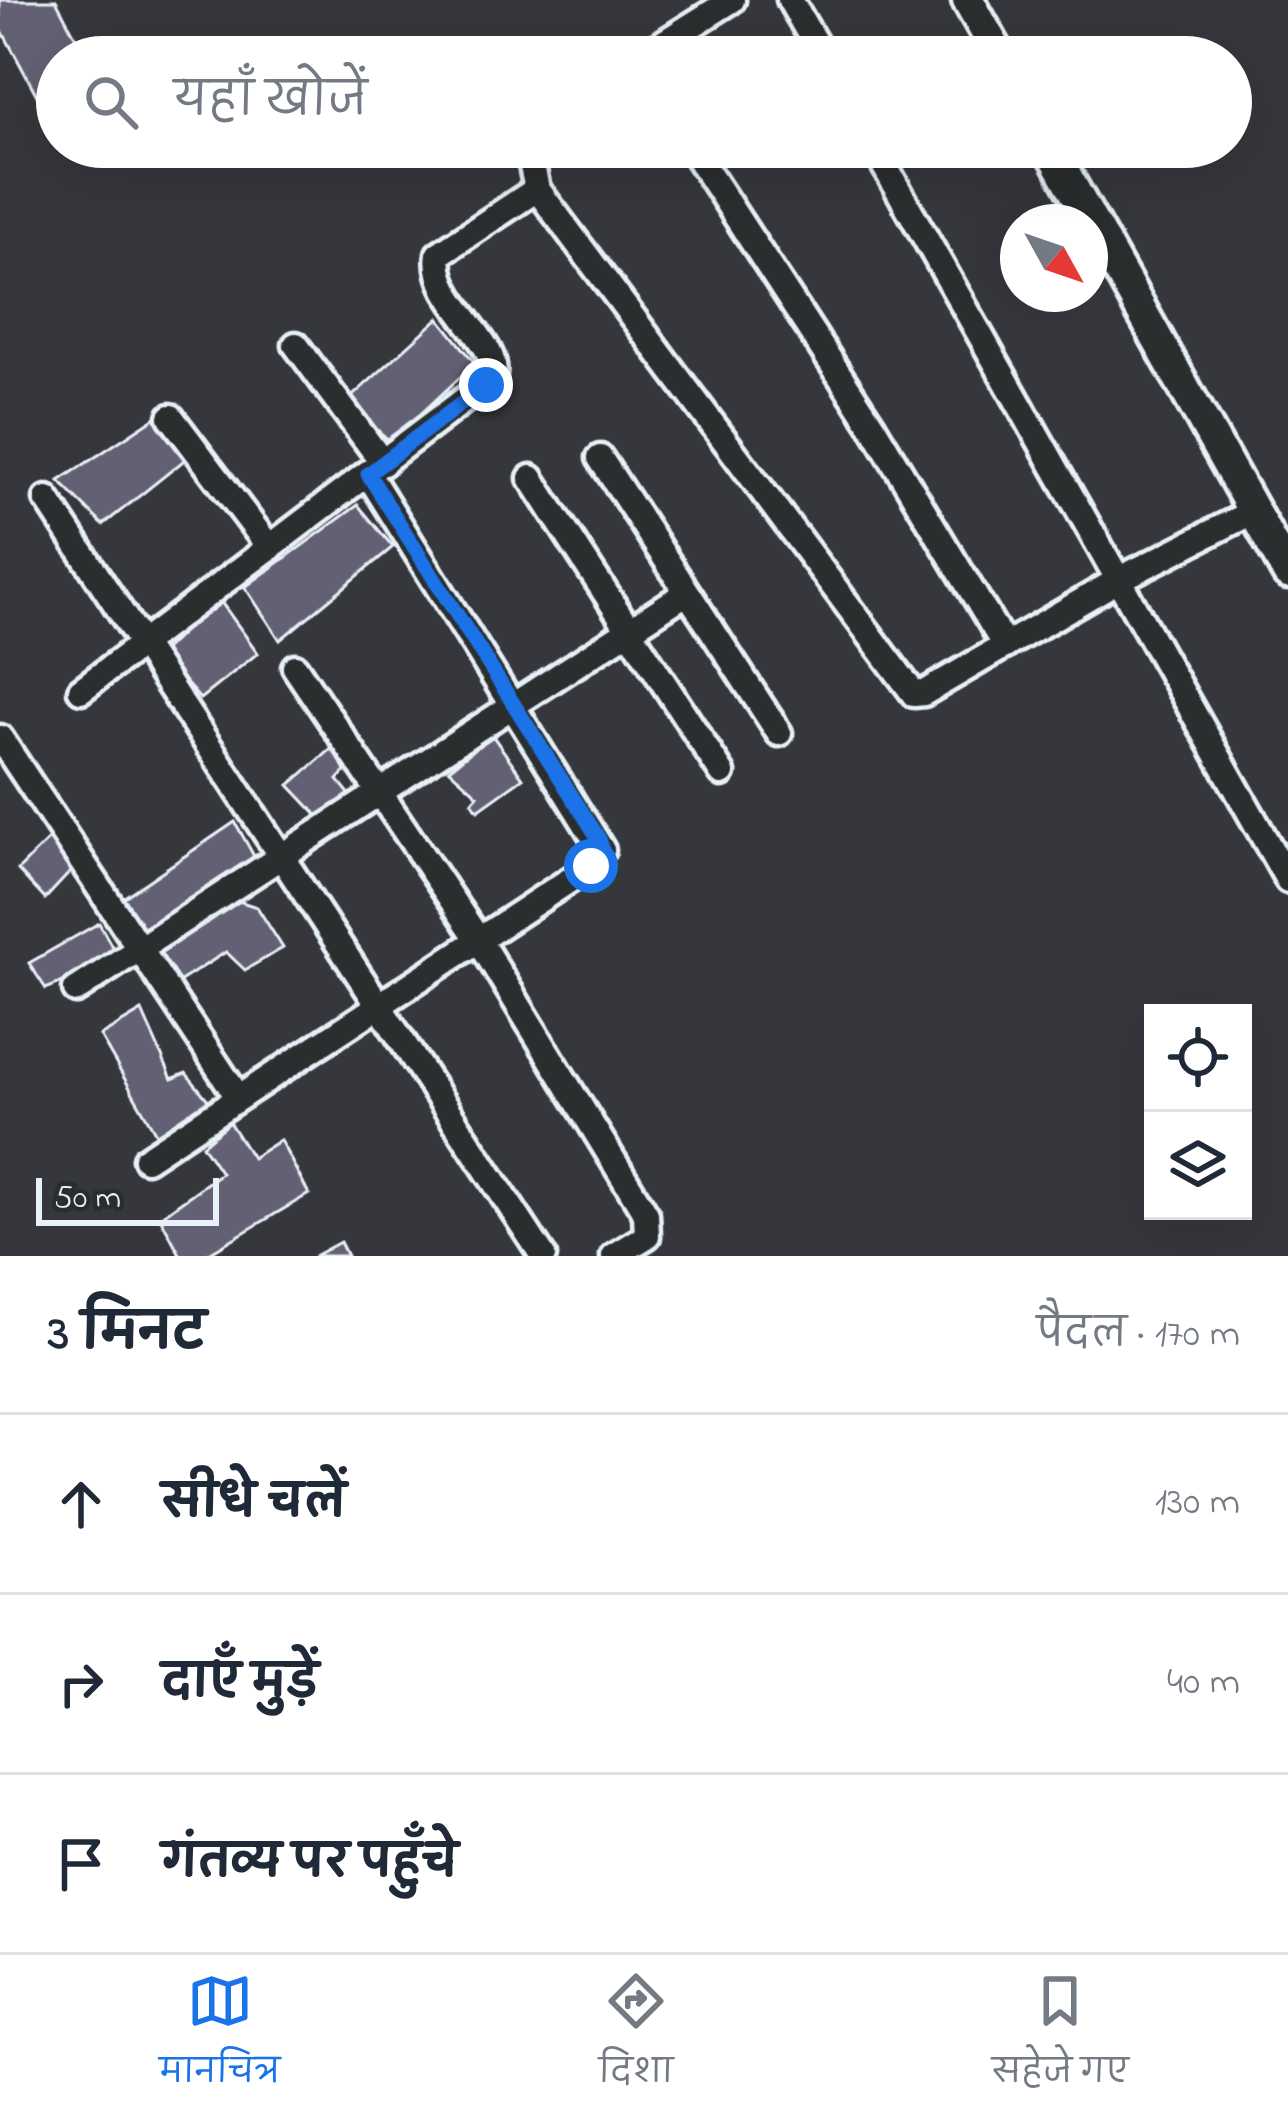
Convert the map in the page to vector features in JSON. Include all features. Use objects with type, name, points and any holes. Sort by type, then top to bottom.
[{"type":"street","points":[[675,36],[732,0]]},
{"type":"street","points":[[790,0],[811,36]]},
{"type":"street","points":[[968,0],[988,36]]},
{"type":"street","points":[[532,168],[537,189],[908,690],[924,693],[1118,580],[1253,511]]},
{"type":"street","points":[[705,168],[872,425],[1005,646]]},
{"type":"street","points":[[886,168],[1288,880]]},
{"type":"street","points":[[1062,168],[1288,573]]},
{"type":"street","points":[[81,690],[496,373],[492,358],[442,286],[440,254],[537,189]]},
{"type":"street","points":[[146,1159],[591,866],[602,850],[376,468],[296,345]]},
{"type":"street","points":[[171,417],[270,548]]},
{"type":"street","points":[[600,458],[779,733]]},
{"type":"street","points":[[531,478],[722,773]]},
{"type":"street","points":[[47,499],[543,1256]]},
{"type":"street","points":[[76,990],[686,593]]},
{"type":"street","points":[[295,667],[478,939],[646,1214],[647,1236],[623,1254]]},
{"type":"street","points":[[0,739],[238,1097]]},
{"type":"building","points":[[0,0],[56,0],[75,36],[36,36],[36,94],[0,27]]},
{"type":"building","points":[[439,318],[475,363],[391,442],[346,402]]},
{"type":"building","points":[[159,415],[187,458],[103,525],[59,481]]},
{"type":"building","points":[[358,505],[393,547],[280,640],[245,587]]},
{"type":"building","points":[[218,598],[258,653],[200,699],[160,654]]},
{"type":"building","points":[[492,735],[523,778],[478,810],[472,802],[478,795],[449,769]]},
{"type":"building","points":[[335,746],[345,772],[338,780],[355,801],[322,820],[289,785]]},
{"type":"building","points":[[235,822],[255,858],[143,934],[120,900]]},
{"type":"building","points":[[50,838],[72,870],[45,899],[18,870]]},
{"type":"building","points":[[229,898],[257,907],[283,948],[245,970],[226,952],[168,989],[147,951]]},
{"type":"building","points":[[99,923],[119,959],[46,989],[29,963]]},
{"type":"building","points":[[142,1011],[172,1079],[186,1073],[209,1101],[162,1144],[100,1036]]},
{"type":"building","points":[[229,1122],[252,1158],[280,1140],[309,1194],[204,1256],[181,1256],[160,1217],[221,1173],[202,1145]]},
{"type":"building","points":[[340,1242],[347,1256],[314,1256]]},
{"type":"route","points":[[486,385],[368,474],[599,839],[602,850],[591,866]]}]
